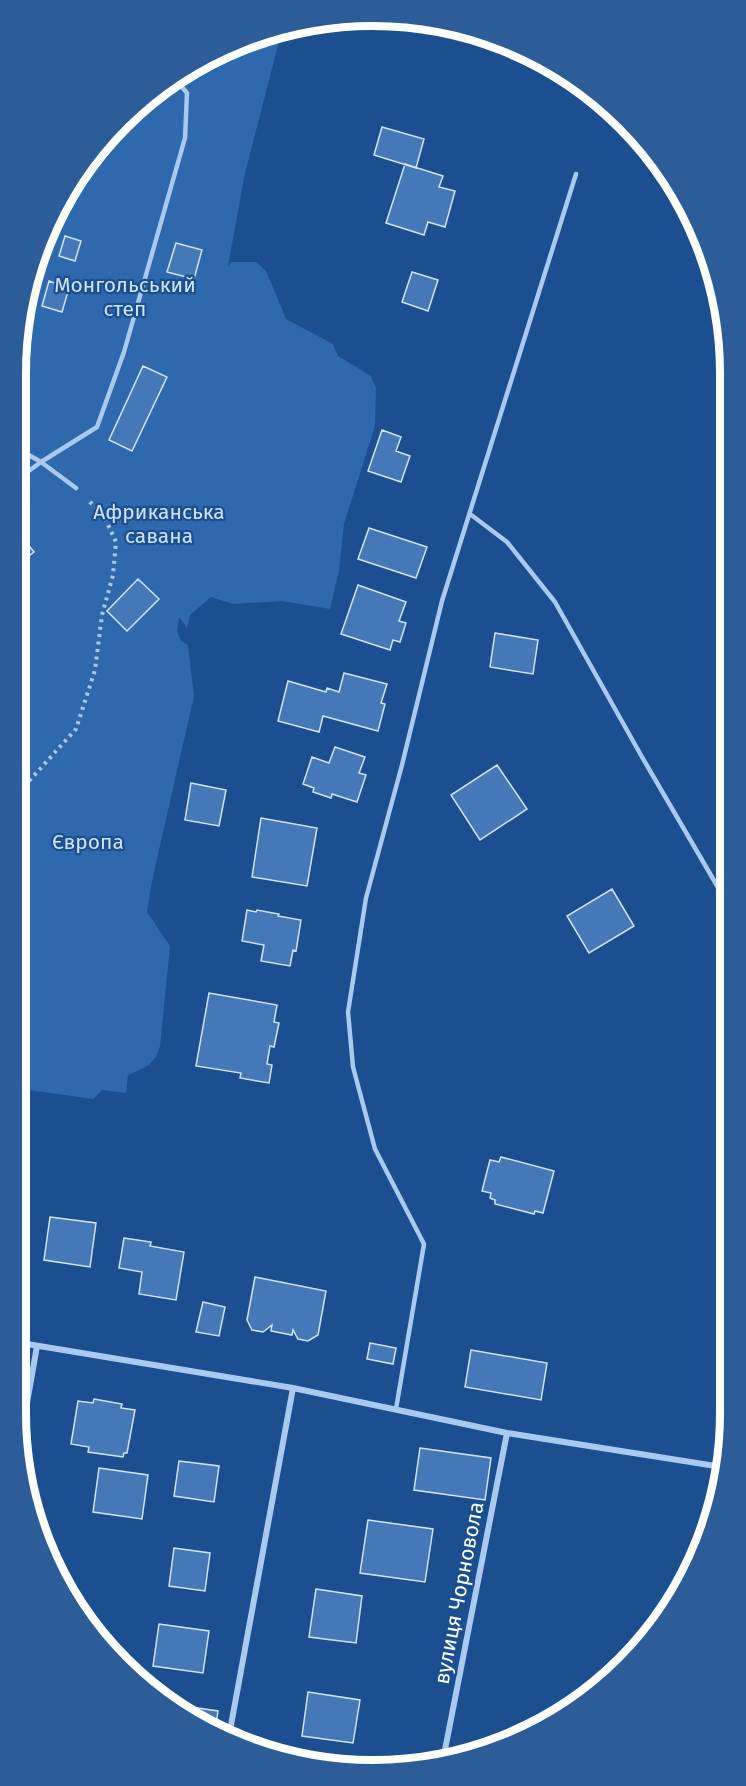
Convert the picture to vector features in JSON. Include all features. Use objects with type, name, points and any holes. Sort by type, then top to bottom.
[{"type":"street","points":[[26,1344],[294,1388],[507,1433],[717,1466]]},
{"type":"street","points":[[26,1411],[38,1346]]},
{"type":"street","points":[[230,1730],[294,1388]]},
{"type":"street","name":"вулиця Чорновола","points":[[444,1753],[507,1433]]},
{"type":"lane","points":[[26,473],[97,428],[124,352],[185,138],[187,93],[180,84]]},
{"type":"lane","points":[[396,1409],[424,1244],[375,1149],[353,1067],[348,1012],[366,898],[402,765],[442,601],[576,174]]},
{"type":"lane","points":[[26,453],[76,488]]},
{"type":"lane","points":[[470,514],[507,542],[555,602],[720,891]]},
{"type":"path","points":[[26,782],[76,729],[95,670],[102,615],[113,575],[116,542],[104,516],[76,488]]},
{"type":"green space","points":[[280,38],[245,173],[228,266],[232,262],[256,262],[266,271],[286,319],[333,344],[338,356],[371,376],[376,388],[375,426],[344,524],[339,571],[330,609],[282,601],[233,604],[211,597],[190,615],[187,628],[179,617],[177,631],[181,641],[188,645],[194,696],[147,912],[170,946],[160,1046],[149,1065],[128,1075],[126,1093],[102,1090],[93,1099],[26,1090],[26,350],[32,305],[44,261],[61,219],[97,161],[127,127],[161,97],[199,72],[240,52]]},
{"type":"building","points":[[382,127],[424,139],[416,168],[374,155]]},
{"type":"building","points":[[405,164],[443,176],[439,187],[455,191],[445,227],[428,222],[424,235],[386,223]]},
{"type":"building","points":[[65,236],[81,241],[75,261],[59,256]]},
{"type":"building","points":[[176,243],[202,250],[194,279],[167,272]]},
{"type":"building","points":[[412,272],[438,280],[428,311],[402,302]]},
{"type":"building","points":[[49,281],[69,288],[62,312],[42,306]]},
{"type":"building","points":[[143,366],[167,377],[132,451],[109,440]]},
{"type":"building","points":[[382,430],[401,437],[396,451],[410,456],[401,482],[368,471]]},
{"type":"building","points":[[369,528],[427,547],[416,578],[358,559]]},
{"type":"building","points":[[26,542],[34,552],[26,558]]},
{"type":"building","points":[[138,579],[159,599],[127,631],[107,611]]},
{"type":"building","points":[[358,585],[406,602],[399,621],[406,623],[400,642],[393,640],[390,650],[341,634]]},
{"type":"building","points":[[495,633],[538,640],[533,674],[490,667]]},
{"type":"building","points":[[344,673],[387,684],[381,703],[385,704],[378,731],[323,716],[319,732],[278,721],[288,681],[326,692],[327,688],[339,692]]},
{"type":"building","points":[[335,747],[365,757],[359,773],[366,775],[357,802],[332,794],[331,798],[313,792],[314,788],[303,784],[312,757],[329,763]]},
{"type":"building","points":[[497,765],[527,809],[480,840],[451,795]]},
{"type":"building","points":[[191,783],[226,790],[219,826],[185,820]]},
{"type":"building","points":[[261,818],[317,828],[307,886],[252,877]]},
{"type":"building","points":[[612,889],[634,926],[589,953],[567,916]]},
{"type":"building","points":[[247,910],[279,914],[278,916],[301,920],[296,951],[293,950],[290,966],[261,961],[264,945],[242,941]]},
{"type":"building","points":[[209,993],[277,1005],[274,1022],[279,1023],[274,1047],[270,1046],[267,1064],[272,1065],[269,1083],[240,1078],[241,1073],[196,1066]]},
{"type":"building","points":[[501,1157],[554,1171],[543,1213],[535,1211],[534,1214],[495,1204],[495,1200],[490,1198],[491,1193],[482,1191],[490,1160],[499,1162]]},
{"type":"building","points":[[50,1217],[96,1223],[90,1267],[44,1260]]},
{"type":"building","points":[[124,1238],[151,1242],[150,1246],[184,1252],[176,1300],[139,1294],[142,1272],[119,1268]]},
{"type":"building","points":[[255,1277],[326,1291],[318,1335],[308,1341],[298,1339],[293,1330],[292,1335],[271,1331],[272,1325],[263,1332],[252,1330],[247,1320]]},
{"type":"building","points":[[203,1302],[225,1307],[219,1336],[196,1332]]},
{"type":"building","points":[[370,1343],[396,1348],[393,1364],[367,1359]]},
{"type":"building","points":[[471,1350],[547,1363],[541,1400],[465,1387]]},
{"type":"building","points":[[94,1399],[122,1404],[121,1408],[135,1410],[127,1453],[124,1453],[123,1457],[88,1452],[89,1447],[71,1444],[78,1401],[93,1403]]},
{"type":"building","points":[[420,1448],[491,1458],[485,1500],[414,1490]]},
{"type":"building","points":[[179,1461],[219,1466],[214,1502],[174,1496]]},
{"type":"building","points":[[99,1468],[148,1475],[142,1519],[93,1512]]},
{"type":"building","points":[[368,1520],[433,1529],[425,1582],[360,1573]]},
{"type":"building","points":[[174,1548],[210,1553],[205,1591],[169,1586]]},
{"type":"building","points":[[316,1589],[362,1596],[356,1643],[309,1637]]},
{"type":"building","points":[[159,1624],[209,1631],[203,1673],[153,1666]]},
{"type":"building","points":[[308,1692],[360,1700],[353,1743],[302,1736]]},
{"type":"building","points":[[187,1706],[218,1711],[216,1723]]},
{"type":"park label","name":"Монгольський степ","points":[[125,297]]},
{"type":"park label","name":"Африканська савана","points":[[159,524]]},
{"type":"park label","name":"Європа","points":[[88,842]]}]
